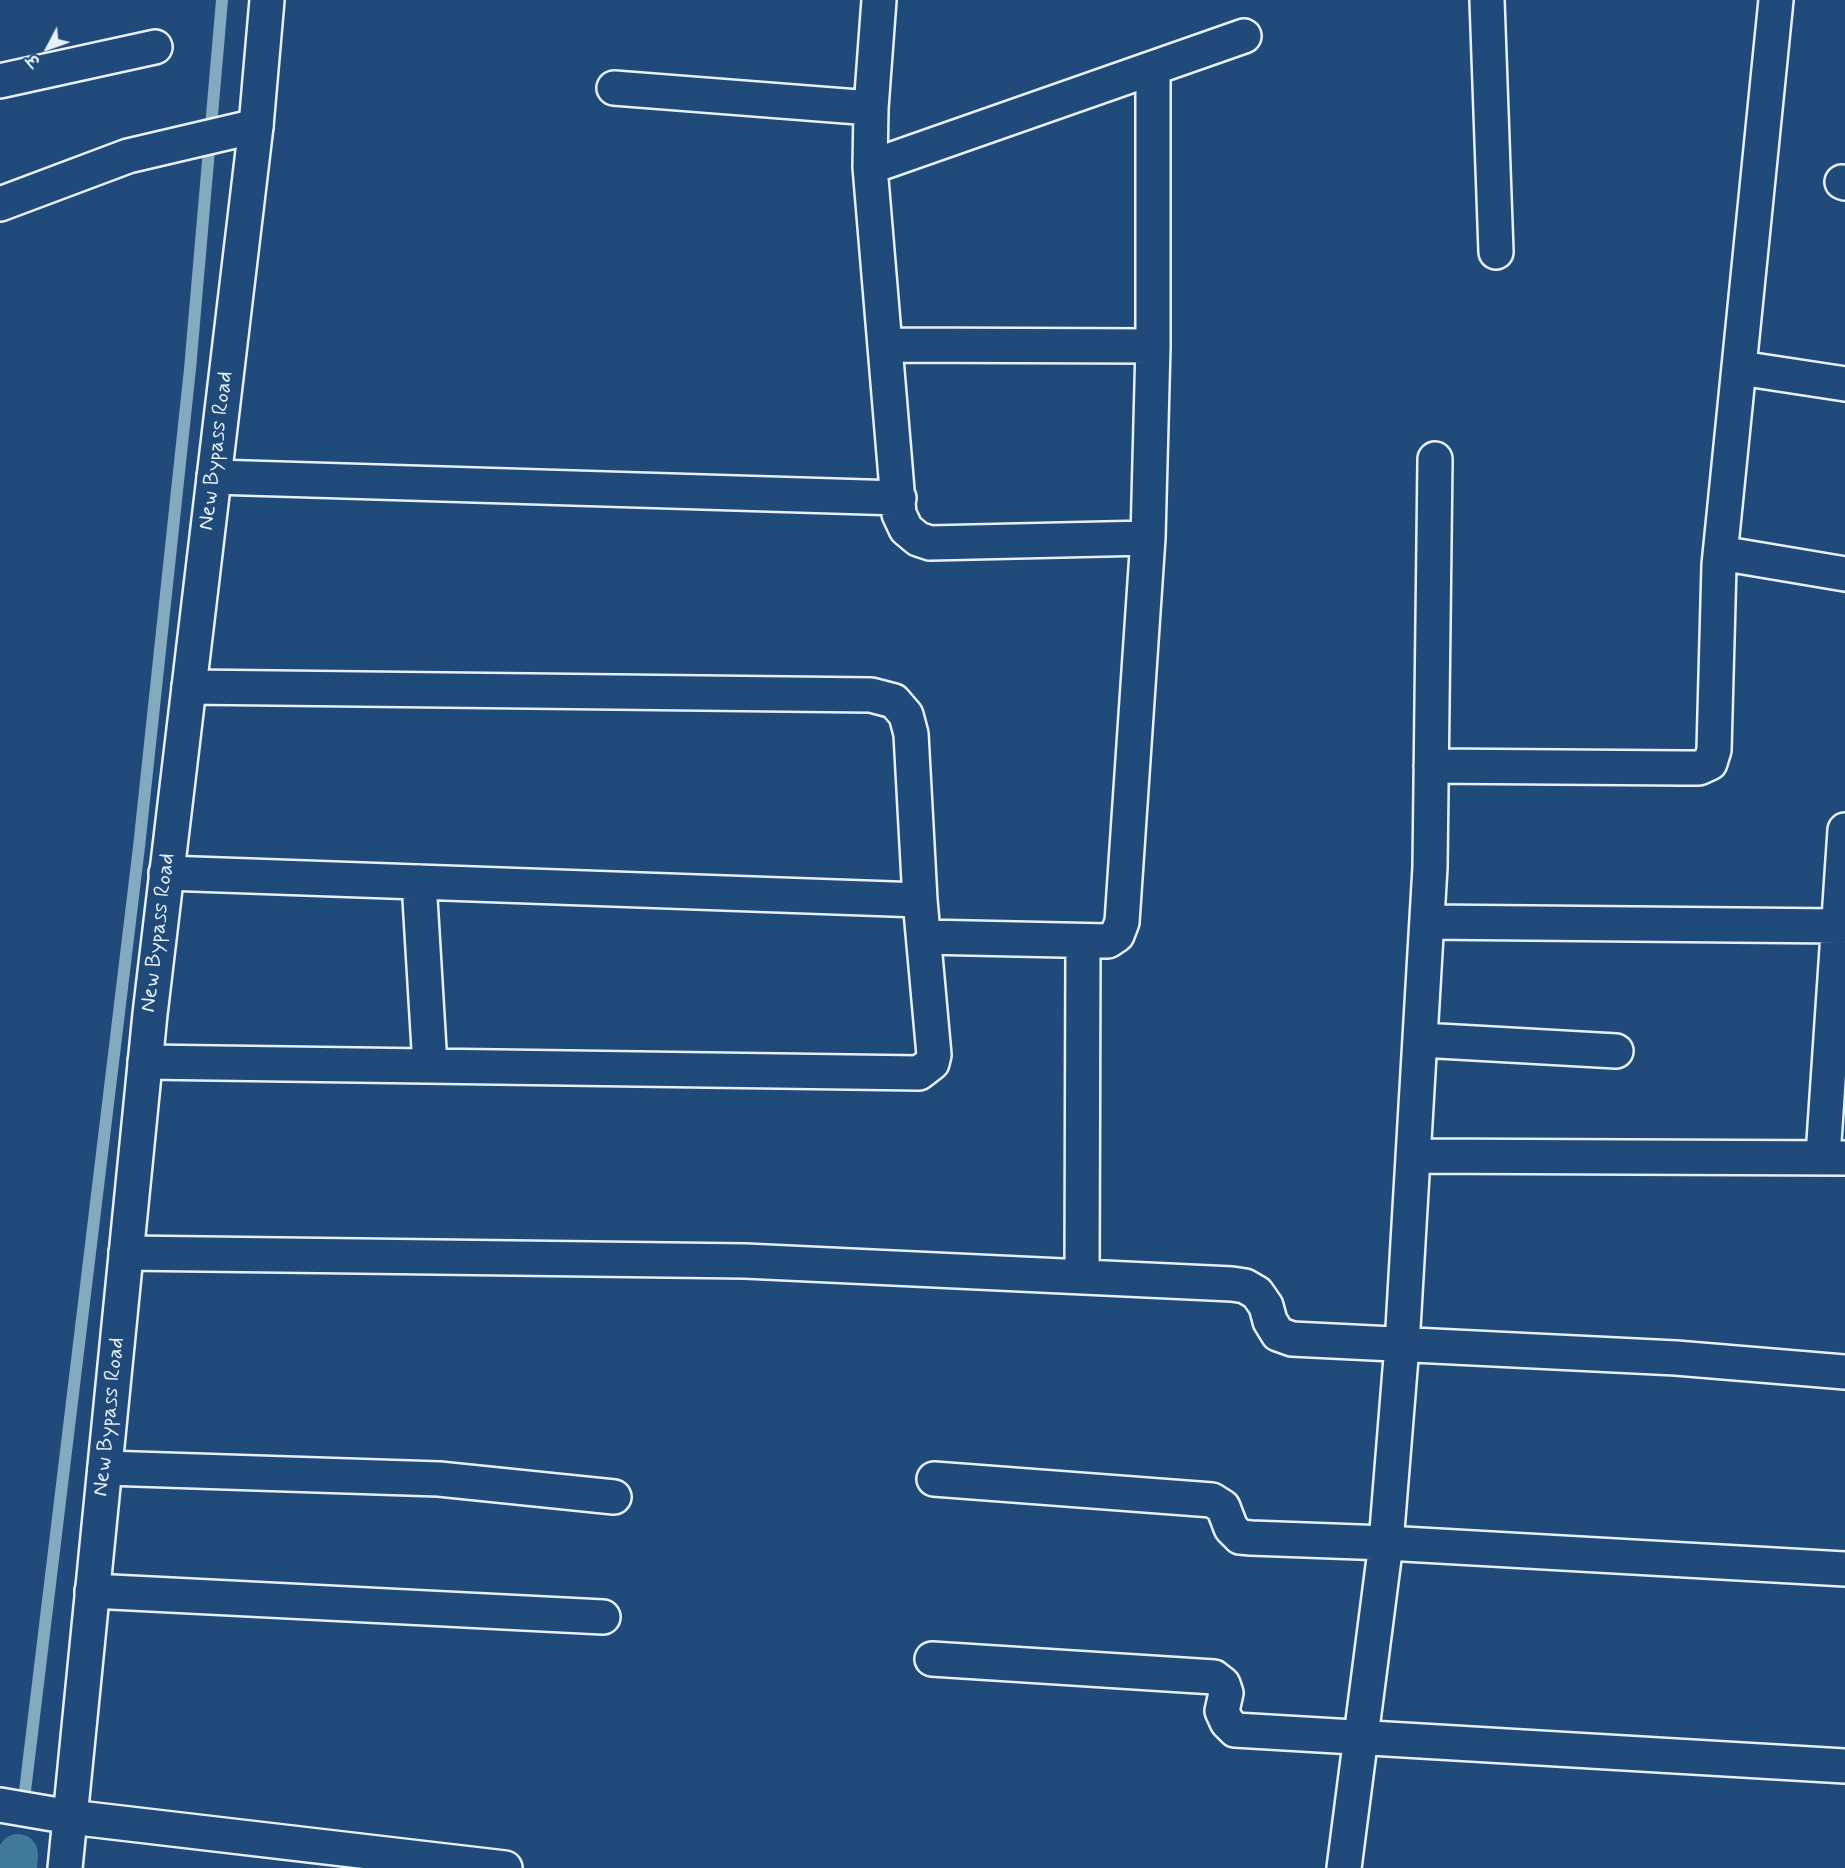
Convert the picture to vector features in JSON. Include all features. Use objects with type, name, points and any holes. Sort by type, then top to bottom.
[{"type":"street","name":"New Bypass Road","points":[[65,1868],[145,1062],[256,126],[267,0]]},
{"type":"street","points":[[879,0],[871,108],[870,167],[899,514],[906,529],[918,539],[930,543],[1148,538]]},
{"type":"street","points":[[1487,0],[1496,252]]},
{"type":"street","points":[[1431,766],[1698,768],[1710,763],[1714,750],[1719,564],[1776,0]]},
{"type":"street","points":[[870,167],[1244,36]]},
{"type":"street","points":[[0,81],[155,47]]},
{"type":"street","points":[[924,937],[1108,941],[1117,935],[1122,922],[1148,538],[1153,345],[1153,68]]},
{"type":"street","points":[[614,88],[871,108]]},
{"type":"street","points":[[0,204],[128,156],[256,126]]},
{"type":"street","points":[[886,345],[1153,345]]},
{"type":"street","points":[[1740,368],[1845,384]]},
{"type":"street","points":[[1344,1868],[1359,1736],[1386,1543],[1402,1345],[1427,922],[1435,459]]},
{"type":"street","points":[[214,477],[899,498]]},
{"type":"street","points":[[1719,564],[1726,554],[1845,574]]},
{"type":"street","points":[[145,1062],[918,1073],[932,1063],[934,1055],[920,900],[911,734],[906,715],[894,701],[871,695],[189,687]]},
{"type":"street","points":[[1414,1156],[1834,1157],[1839,926],[1845,830]]},
{"type":"street","points":[[166,873],[920,900]]},
{"type":"street","points":[[419,882],[430,1066]]},
{"type":"street","points":[[1427,922],[1839,926]]},
{"type":"street","points":[[1082,1277],[1083,942]]},
{"type":"street","points":[[1421,1040],[1616,1052]]},
{"type":"street","points":[[126,1253],[745,1261],[1245,1286],[1257,1293],[1266,1306],[1270,1321],[1278,1334],[1292,1339],[1677,1358],[1845,1372]]},
{"type":"street","points":[[105,1468],[439,1479],[614,1497]]},
{"type":"street","points":[[934,1479],[1212,1500],[1223,1507],[1232,1528],[1240,1537],[1845,1569]]},
{"type":"street","points":[[93,1591],[603,1617]]},
{"type":"street","points":[[932,1659],[1214,1677],[1223,1684],[1226,1693],[1222,1712],[1227,1722],[1235,1730],[1845,1766]]},
{"type":"street","points":[[0,1806],[70,1817],[504,1868]]},
{"type":"waterway","points":[[25,1791],[139,847],[190,369],[222,0]]},
{"type":"waterway","points":[[17,1868],[18,1854]]}]
